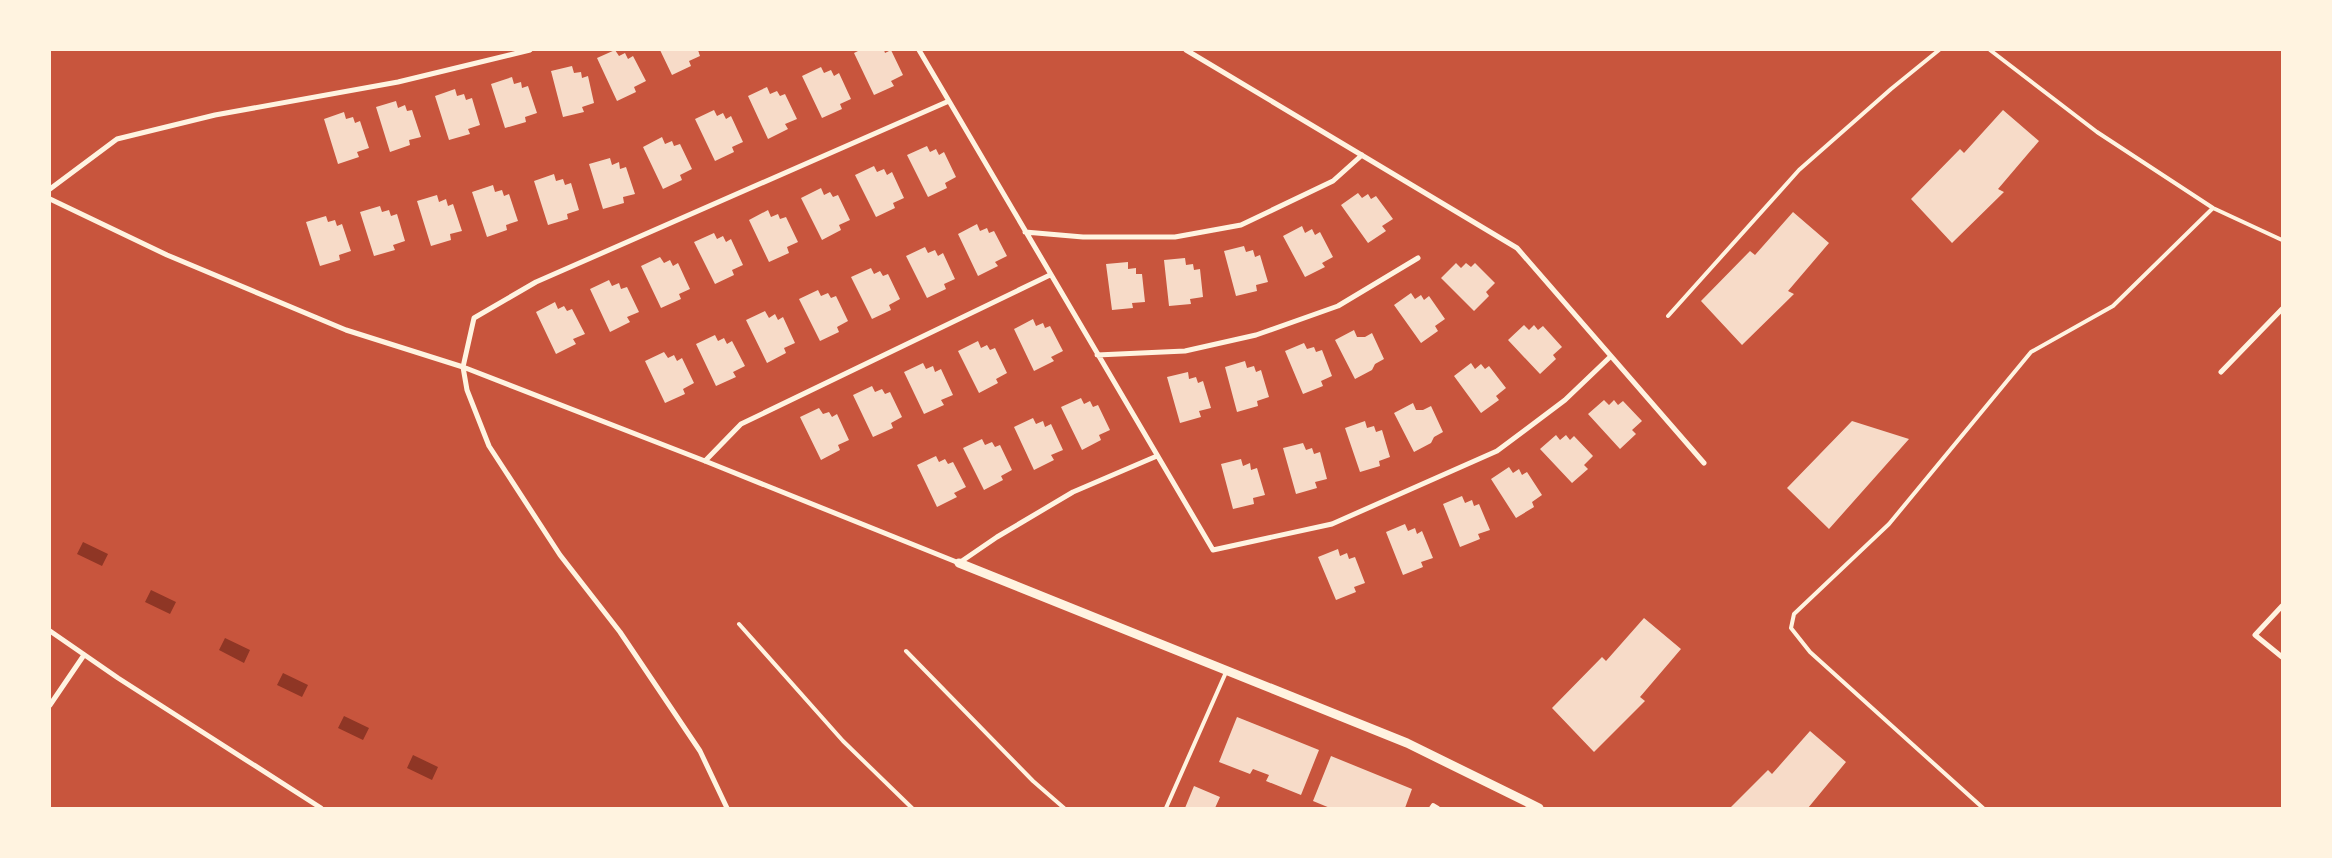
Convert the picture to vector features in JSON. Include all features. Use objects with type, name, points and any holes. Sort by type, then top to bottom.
[{"type":"street","points":[[50,189],[116,139],[215,116],[398,82],[530,50]]},
{"type":"street","points":[[919,50],[1097,356],[1213,550],[1332,524],[1497,451],[1565,400],[1610,357]]},
{"type":"street","points":[[1186,50],[1517,248],[1704,464]]},
{"type":"street","points":[[727,808],[700,751],[620,632],[560,555],[489,446],[467,390],[463,367],[474,318],[536,282],[949,101]]},
{"type":"street","points":[[1025,232],[1083,237],[1175,237],[1241,225],[1333,181],[1362,155]]},
{"type":"street","points":[[50,199],[167,255],[346,330],[463,367],[705,461],[1407,743],[1539,808]]},
{"type":"street","points":[[1097,356],[1185,351],[1256,335],[1338,306],[1418,258]]},
{"type":"street","points":[[705,461],[741,424],[1050,275]]},
{"type":"street","points":[[2221,372],[2282,309]]},
{"type":"street","points":[[959,564],[997,537],[1073,492],[1157,456]]},
{"type":"street","points":[[2282,606],[2255,635],[2282,657]]},
{"type":"street","points":[[50,631],[84,655],[321,808]]},
{"type":"street","points":[[50,705],[84,655]]},
{"type":"lane","points":[[1668,316],[1799,170],[1891,89],[1939,50]]},
{"type":"lane","points":[[1990,50],[2096,132],[2213,208],[2282,240]]},
{"type":"lane","points":[[1983,808],[1810,652],[1791,628],[1791,620],[1794,614],[1889,524],[2031,352],[2113,306],[2213,208]]},
{"type":"lane","points":[[739,624],[843,742],[912,808]]},
{"type":"lane","points":[[906,651],[1033,781],[1064,808]]},
{"type":"lane","points":[[1166,808],[1226,670]]},
{"type":"lane","points":[[1431,808],[1433,806],[1438,808]]},
{"type":"shaded area","points":[[83,542],[108,554],[102,566],[77,554]]},
{"type":"shaded area","points":[[151,590],[176,602],[170,614],[145,602]]},
{"type":"shaded area","points":[[225,638],[250,650],[244,663],[219,650]]},
{"type":"shaded area","points":[[283,673],[308,685],[302,697],[277,685]]},
{"type":"shaded area","points":[[344,716],[369,728],[363,740],[338,728]]},
{"type":"shaded area","points":[[413,755],[438,767],[432,780],[407,768]]},
{"type":"building","points":[[615,50],[619,56],[625,53],[628,59],[633,56],[646,81],[634,87],[636,92],[617,101],[597,58]]},
{"type":"building","points":[[660,50],[698,50],[700,56],[689,61],[691,66],[672,75]]},
{"type":"building","points":[[860,50],[884,50],[885,53],[891,50],[903,75],[891,81],[894,86],[874,95],[854,53]]},
{"type":"building","points":[[572,66],[574,73],[581,72],[582,78],[588,76],[594,103],[582,107],[584,112],[563,117],[551,71]]},
{"type":"building","points":[[821,67],[824,73],[831,70],[834,76],[839,73],[851,99],[840,104],[842,109],[822,118],[802,76]]},
{"type":"building","points":[[512,77],[514,84],[521,82],[522,88],[528,86],[537,113],[525,117],[526,122],[505,128],[491,84]]},
{"type":"building","points":[[767,87],[770,94],[777,91],[780,96],[785,94],[797,119],[785,124],[788,129],[768,139],[748,96]]},
{"type":"building","points":[[455,89],[457,96],[464,94],[466,100],[472,98],[480,125],[468,129],[470,134],[449,140],[435,96]]},
{"type":"building","points":[[396,101],[398,108],[405,105],[407,111],[412,110],[421,137],[409,140],[410,145],[390,152],[376,107]]},
{"type":"building","points":[[714,110],[717,116],[723,113],[726,119],[731,116],[743,142],[732,147],[734,152],[715,161],[695,119]]},
{"type":"building","points":[[2003,110],[2039,141],[1998,189],[2004,192],[1952,243],[1911,199],[1960,149],[1964,153]]},
{"type":"building","points":[[344,112],[346,119],[353,117],[355,123],[360,121],[369,148],[357,152],[359,157],[338,164],[324,119]]},
{"type":"building","points":[[662,137],[665,144],[672,141],[674,146],[680,144],[692,169],[680,175],[682,180],[663,189],[643,147]]},
{"type":"building","points":[[927,146],[930,152],[936,149],[939,155],[944,152],[956,177],[945,183],[947,188],[928,197],[907,155]]},
{"type":"building","points":[[610,158],[612,165],[619,162],[620,169],[626,167],[635,194],[623,197],[624,203],[603,209],[589,164]]},
{"type":"building","points":[[874,166],[877,172],[884,169],[887,175],[892,172],[904,198],[893,203],[895,208],[876,217],[855,175]]},
{"type":"building","points":[[554,174],[556,181],[563,179],[565,185],[571,183],[579,210],[567,214],[568,219],[548,225],[534,181]]},
{"type":"building","points":[[493,185],[495,192],[502,190],[504,196],[509,194],[518,221],[506,225],[507,230],[487,237],[472,192]]},
{"type":"building","points":[[821,188],[824,195],[830,192],[833,197],[838,195],[850,220],[839,225],[841,230],[822,240],[801,198]]},
{"type":"building","points":[[1358,193],[1362,198],[1368,194],[1371,199],[1376,196],[1393,219],[1382,226],[1386,231],[1368,243],[1341,205]]},
{"type":"building","points":[[437,195],[439,202],[446,199],[448,206],[453,204],[462,231],[450,234],[451,240],[431,246],[417,201]]},
{"type":"building","points":[[380,206],[382,212],[389,210],[391,216],[397,214],[405,241],[393,245],[395,250],[374,256],[360,212]]},
{"type":"building","points":[[768,210],[771,217],[778,214],[780,219],[786,217],[798,242],[787,247],[789,253],[769,262],[749,220]]},
{"type":"building","points":[[1793,212],[1829,243],[1788,291],[1794,294],[1742,345],[1701,301],[1750,251],[1755,255]]},
{"type":"building","points":[[326,216],[328,222],[335,220],[337,226],[342,224],[351,251],[339,255],[340,260],[320,266],[306,222]]},
{"type":"building","points":[[977,224],[980,231],[987,228],[989,233],[994,231],[1007,256],[995,262],[998,266],[978,276],[958,234]]},
{"type":"building","points":[[1302,226],[1305,233],[1312,229],[1315,235],[1320,232],[1333,257],[1322,263],[1325,267],[1305,277],[1283,236]]},
{"type":"building","points":[[714,233],[717,239],[723,236],[726,242],[731,239],[743,265],[732,270],[734,275],[715,284],[694,242]]},
{"type":"building","points":[[1244,246],[1246,252],[1253,250],[1255,257],[1260,255],[1268,282],[1256,285],[1257,291],[1236,296],[1224,251]]},
{"type":"building","points":[[925,247],[928,253],[935,250],[938,256],[943,253],[955,279],[944,284],[946,289],[927,298],[906,256]]},
{"type":"building","points":[[660,257],[664,263],[670,260],[673,266],[678,263],[690,289],[679,294],[681,299],[661,308],[641,266]]},
{"type":"building","points":[[1185,258],[1186,265],[1193,264],[1194,270],[1200,269],[1203,297],[1190,299],[1191,304],[1169,306],[1164,260]]},
{"type":"building","points":[[1128,262],[1128,269],[1136,268],[1136,274],[1142,274],[1145,302],[1132,303],[1133,308],[1112,310],[1106,264]]},
{"type":"building","points":[[1456,263],[1461,268],[1466,263],[1471,267],[1475,263],[1495,283],[1486,292],[1489,296],[1474,311],[1441,278]]},
{"type":"building","points":[[871,268],[874,274],[880,271],[883,276],[888,274],[900,299],[889,305],[891,310],[872,319],[851,277]]},
{"type":"building","points":[[609,280],[612,286],[619,283],[621,289],[627,287],[639,312],[627,317],[630,322],[610,332],[590,289]]},
{"type":"building","points":[[818,290],[821,296],[828,293],[831,298],[836,296],[848,321],[837,327],[839,332],[820,341],[799,299]]},
{"type":"building","points":[[1411,293],[1415,299],[1421,295],[1424,300],[1429,296],[1445,319],[1435,326],[1438,331],[1421,343],[1394,305]]},
{"type":"building","points":[[555,302],[558,309],[564,306],[567,311],[572,309],[585,334],[573,339],[576,344],[556,354],[536,312]]},
{"type":"building","points":[[765,311],[769,318],[775,314],[778,320],[783,317],[795,343],[784,348],[786,353],[767,363],[746,320]]},
{"type":"building","points":[[1033,319],[1036,326],[1043,323],[1045,328],[1050,326],[1063,351],[1051,357],[1054,361],[1034,371],[1014,329]]},
{"type":"building","points":[[1524,325],[1529,330],[1534,325],[1538,330],[1543,326],[1562,347],[1553,355],[1556,359],[1540,374],[1508,340]]},
{"type":"building","points":[[1354,330],[1357,337],[1365,337],[1372,333],[1384,359],[1375,364],[1372,370],[1355,379],[1335,340]]},
{"type":"building","points":[[715,335],[718,341],[724,338],[727,344],[732,341],[745,366],[733,372],[736,377],[716,386],[696,344]]},
{"type":"building","points":[[978,341],[981,348],[987,345],[990,350],[995,348],[1007,373],[996,379],[998,383],[979,393],[958,351]]},
{"type":"building","points":[[1304,343],[1307,349],[1314,347],[1316,352],[1322,350],[1332,376],[1321,381],[1323,386],[1303,394],[1285,351]]},
{"type":"building","points":[[664,352],[668,358],[674,355],[677,361],[682,358],[694,383],[683,389],[685,394],[665,403],[645,361]]},
{"type":"building","points":[[1245,361],[1247,368],[1254,366],[1256,372],[1261,370],[1269,397],[1257,401],[1258,406],[1237,412],[1225,367]]},
{"type":"building","points":[[923,363],[926,369],[933,366],[935,372],[941,369],[953,395],[941,400],[944,405],[924,414],[904,372]]},
{"type":"building","points":[[1471,363],[1475,369],[1481,364],[1485,369],[1489,366],[1506,388],[1496,396],[1499,400],[1481,413],[1454,376]]},
{"type":"building","points":[[1188,372],[1189,379],[1196,377],[1198,383],[1203,381],[1211,408],[1199,411],[1201,417],[1180,423],[1167,377]]},
{"type":"building","points":[[872,386],[875,392],[882,389],[885,394],[890,392],[902,417],[891,423],[893,428],[873,437],[853,395]]},
{"type":"building","points":[[1081,398],[1084,404],[1090,401],[1093,407],[1098,405],[1110,430],[1099,435],[1101,440],[1082,450],[1061,407]]},
{"type":"building","points":[[1604,400],[1609,405],[1614,400],[1618,405],[1623,401],[1642,421],[1632,430],[1636,434],[1620,449],[1588,414]]},
{"type":"building","points":[[1413,403],[1416,410],[1423,410],[1431,406],[1443,432],[1434,437],[1431,443],[1414,452],[1394,413]]},
{"type":"building","points":[[819,408],[823,414],[829,412],[832,417],[837,414],[849,440],[838,445],[840,450],[821,460],[800,417]]},
{"type":"building","points":[[1033,418],[1036,424],[1043,421],[1045,427],[1051,424],[1063,450],[1051,455],[1054,460],[1034,470],[1014,427]]},
{"type":"building","points":[[1365,421],[1367,428],[1374,426],[1376,432],[1382,430],[1390,457],[1379,461],[1380,466],[1360,472],[1345,428]]},
{"type":"building","points":[[1852,421],[1909,439],[1829,529],[1787,488]]},
{"type":"building","points":[[1556,435],[1560,440],[1566,435],[1570,440],[1574,436],[1593,456],[1584,465],[1588,469],[1572,483],[1540,449]]},
{"type":"building","points":[[982,439],[985,445],[992,442],[995,447],[1000,445],[1012,470],[1001,476],[1003,480],[984,490],[963,448]]},
{"type":"building","points":[[1303,443],[1306,450],[1312,448],[1314,454],[1320,452],[1327,479],[1315,482],[1317,488],[1296,494],[1283,448]]},
{"type":"building","points":[[936,456],[939,462],[945,459],[948,464],[953,462],[966,487],[954,493],[957,497],[937,507],[917,465]]},
{"type":"building","points":[[1241,459],[1243,466],[1250,463],[1251,470],[1257,468],[1265,495],[1253,498],[1254,504],[1233,509],[1221,464]]},
{"type":"building","points":[[1509,467],[1513,473],[1519,469],[1522,475],[1527,472],[1542,495],[1532,502],[1534,507],[1516,518],[1491,479]]},
{"type":"building","points":[[1462,496],[1465,503],[1472,500],[1474,506],[1479,504],[1490,530],[1478,534],[1480,539],[1460,547],[1443,504]]},
{"type":"building","points":[[1405,524],[1408,531],[1415,528],[1417,534],[1422,531],[1433,558],[1421,562],[1423,567],[1403,575],[1386,532]]},
{"type":"building","points":[[1338,549],[1340,556],[1347,553],[1349,559],[1355,557],[1365,583],[1354,587],[1356,592],[1336,600],[1318,557]]},
{"type":"building","points":[[1644,618],[1681,649],[1640,697],[1645,701],[1594,752],[1552,708],[1602,657],[1606,661]]},
{"type":"building","points":[[1237,717],[1319,750],[1301,795],[1266,781],[1269,775],[1253,769],[1250,774],[1219,762]]},
{"type":"building","points":[[1810,731],[1846,762],[1808,808],[1730,808],[1768,770],[1772,774]]},
{"type":"building","points":[[1331,756],[1412,789],[1405,808],[1330,808],[1313,801]]},
{"type":"building","points":[[1194,786],[1220,797],[1215,808],[1185,808]]}]
